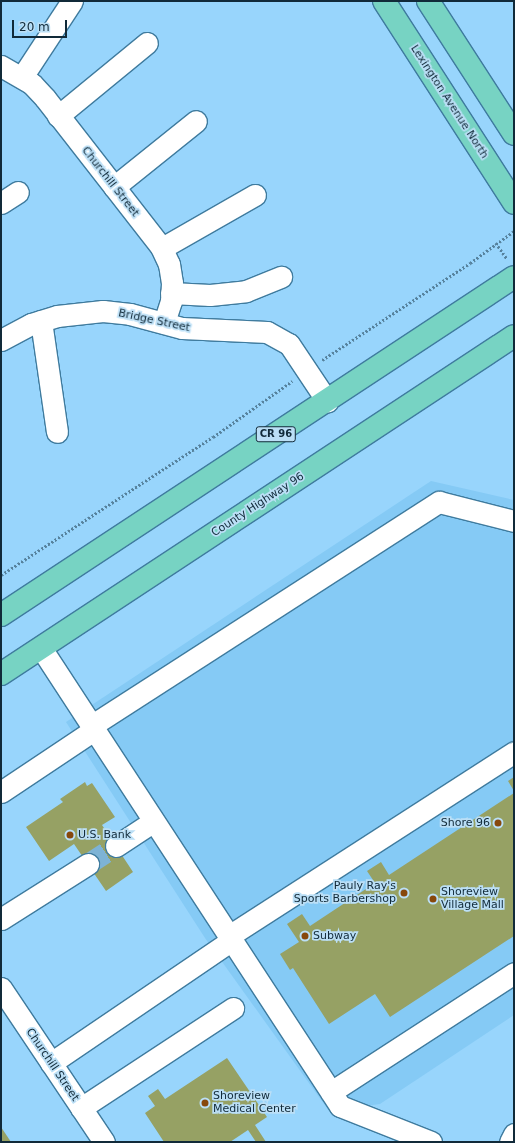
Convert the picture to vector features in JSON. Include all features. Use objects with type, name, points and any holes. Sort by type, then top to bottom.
[{"type":"main road","name":"Lexington Avenue North","points":[[384,1],[514,203]]},
{"type":"main road","points":[[428,1],[514,134]]},
{"type":"main road","name":"CR 96","points":[[1,614],[327,401],[512,270]]},
{"type":"main road","name":"County Highway 96","points":[[1,674],[514,336]]},
{"type":"street","points":[[22,77],[72,1]]},
{"type":"street","points":[[58,116],[147,43]]},
{"type":"street","name":"Churchill Street","points":[[1,66],[22,77],[45,98],[162,248],[169,264],[171,293],[164,323]]},
{"type":"street","points":[[114,187],[196,121]]},
{"type":"street","points":[[162,248],[255,195]]},
{"type":"street","points":[[171,293],[210,295],[246,291],[281,277]]},
{"type":"street","name":"Bridge Street","points":[[1,340],[41,321],[64,315],[103,311],[130,314],[182,328],[221,332],[267,332],[289,344],[327,401]]},
{"type":"street","points":[[41,321],[57,432]]},
{"type":"street","points":[[1,792],[93,728],[439,502],[514,521]]},
{"type":"street","points":[[41,648],[340,1106],[431,1142]]},
{"type":"street","points":[[51,1063],[230,938],[514,752]]},
{"type":"street","points":[[116,846],[154,821]]},
{"type":"street","points":[[1,919],[88,864]]},
{"type":"street","points":[[331,1092],[514,973]]},
{"type":"street","name":"Churchill Street","points":[[4,998],[51,1063],[104,1142]]},
{"type":"street","points":[[81,1108],[233,1008]]},
{"type":"street","points":[[510,1142],[514,1134]]},
{"type":"path","points":[[322,360],[470,263],[514,231]]},
{"type":"path","points":[[496,243],[512,270]]},
{"type":"path","points":[[1,575],[213,437],[272,392],[294,380]]},
{"type":"shaded area","points":[[431,481],[514,500],[514,1015],[380,1104],[329,1111],[205,938],[66,722]]},
{"type":"building","points":[[514,777],[514,791],[508,781]]},
{"type":"building","name":"U.S. Bank","points":[[85,782],[87,786],[92,783],[115,817],[102,825],[133,872],[106,891],[74,844],[49,861],[26,827],[63,802],[60,799]]},
{"type":"building","name":"Shoreview Village Mall","points":[[514,793],[514,936],[390,1017],[375,994],[329,1024],[293,968],[290,970],[280,954],[299,942],[287,924],[302,914],[310,926],[375,883],[367,871],[381,862],[389,875]]},
{"type":"building","name":"Shoreview Medical Center","points":[[227,1058],[267,1117],[255,1125],[266,1142],[256,1142],[248,1130],[230,1142],[164,1142],[145,1113],[155,1106],[148,1096],[158,1089],[165,1099]]},
{"type":"building","points":[[1,1127],[11,1142],[1,1142]]},
{"type":"tunnel","points":[[88,864],[116,846]]},
{"type":"place","name":"Shore 96","points":[[498,823]]},
{"type":"place","name":"U.S. Bank","points":[[70,835]]},
{"type":"place","name":"Pauly Ray's Sports Barbershop","points":[[404,893]]},
{"type":"place","name":"Shoreview Village Mall","points":[[433,899]]},
{"type":"place","name":"Subway","points":[[305,936]]},
{"type":"place","name":"Shoreview Medical Center","points":[[205,1103]]}]
